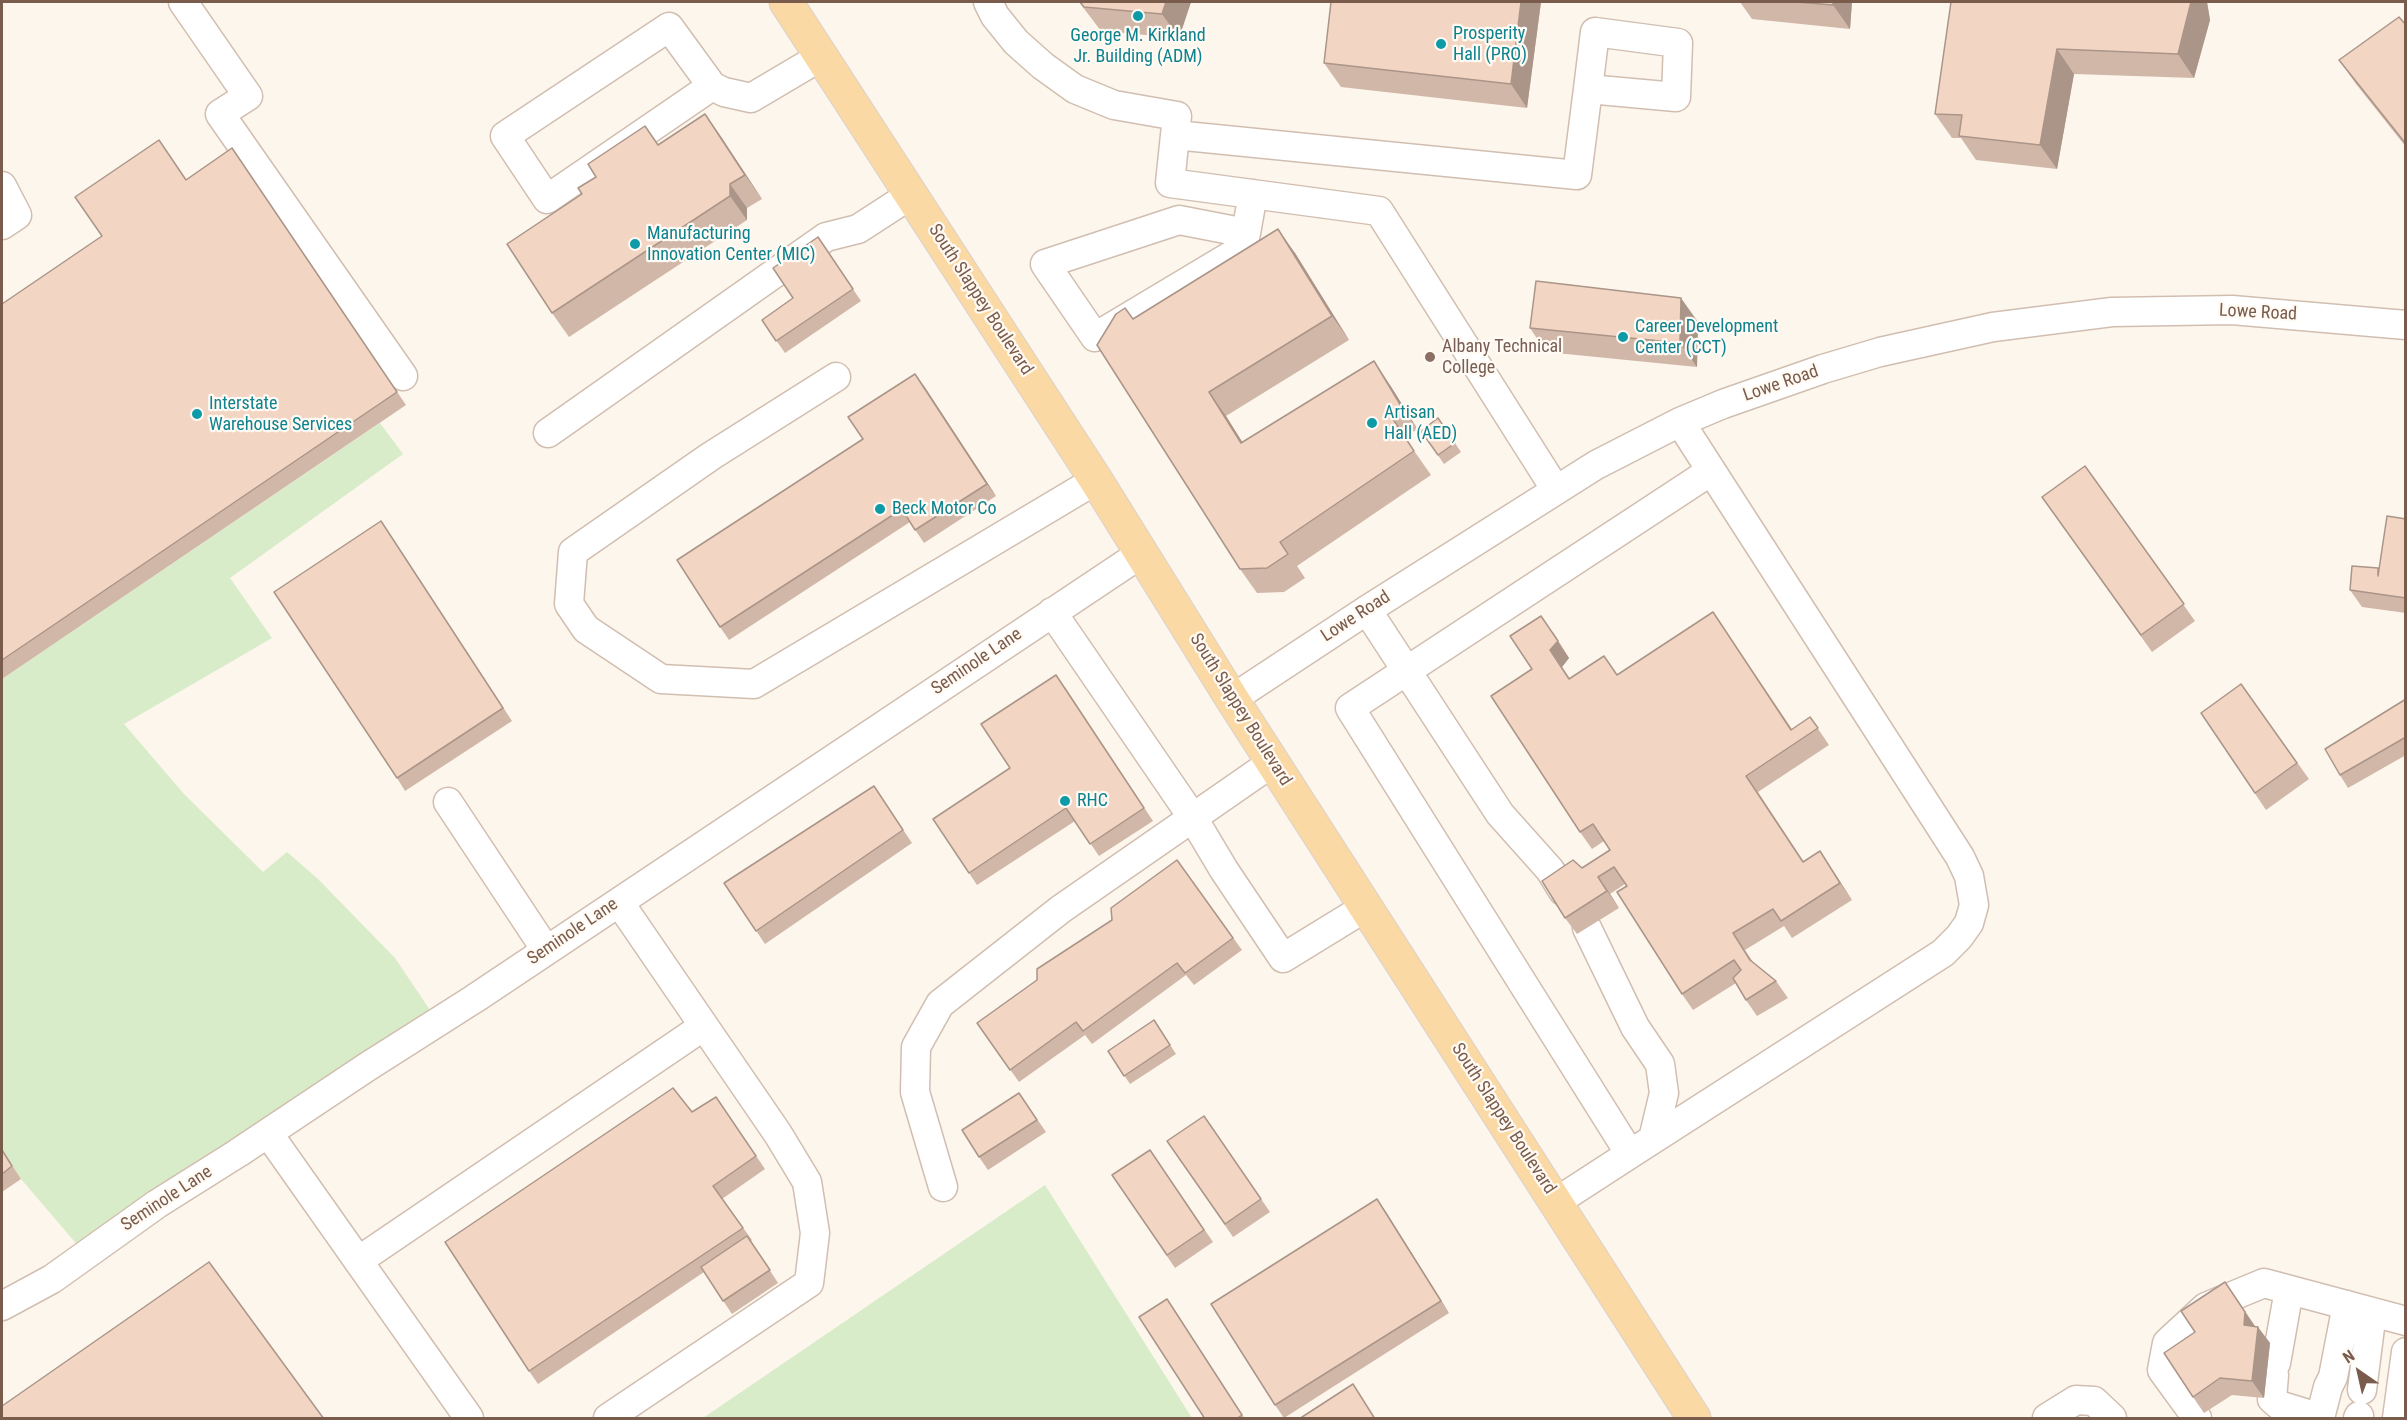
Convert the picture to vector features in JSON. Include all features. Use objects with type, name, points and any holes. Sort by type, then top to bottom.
[{"type":"main road","name":"South Slappey Boulevard","points":[[786,2],[1096,480],[1232,699],[1694,1419]]},
{"type":"street","points":[[183,2],[248,96],[220,114],[403,376]]},
{"type":"street","points":[[988,2],[995,16],[1017,42],[1043,66],[1075,89],[1114,105],[1177,116],[1170,183],[1379,211],[1556,490]]},
{"type":"street","points":[[712,86],[547,199],[505,136],[669,27],[712,86],[724,92],[751,98],[822,56]]},
{"type":"street","points":[[1175,135],[1577,175],[1588,89]]},
{"type":"street","points":[[2,186],[17,215],[2,225]]},
{"type":"street","points":[[548,433],[826,237],[858,230],[912,194]]},
{"type":"street","points":[[1246,232],[1179,220],[1045,264],[1095,337],[1242,249],[1246,232],[1253,194]]},
{"type":"street","name":"Lowe Road","points":[[1232,699],[1367,610],[1596,465],[1680,422],[1766,388],[1880,352],[1971,331],[2112,312],[2232,310],[2406,325]]},
{"type":"street","points":[[836,377],[711,456],[573,552],[569,604],[586,629],[661,679],[754,684],[1096,480]]},
{"type":"street","points":[[1556,1202],[1943,953],[1969,923],[1974,905],[1969,876],[1960,857],[1680,422]]},
{"type":"street","points":[[1641,1147],[1350,708],[1711,471]]},
{"type":"street","name":"Seminole Lane","points":[[2,1306],[52,1279],[157,1204],[619,902],[1142,553]]},
{"type":"street","points":[[1367,610],[1500,814],[1550,870],[1563,891]]},
{"type":"street","points":[[1052,612],[1193,818],[1224,870],[1283,958],[1366,907]]},
{"type":"street","points":[[943,1186],[915,1092],[916,1047],[940,1004],[1061,909],[1273,762]]},
{"type":"street","points":[[448,802],[546,950]]},
{"type":"street","points":[[608,1419],[809,1283],[815,1233],[807,1182],[778,1134],[619,902]]},
{"type":"street","points":[[1587,928],[1635,1027],[1660,1064],[1664,1093],[1641,1147]]},
{"type":"street","points":[[358,1261],[704,1026]]},
{"type":"street","points":[[268,1133],[469,1419]]},
{"type":"street","points":[[2198,1419],[2162,1370],[2167,1343],[2206,1307],[2264,1283],[2406,1321]]},
{"type":"street","points":[[2289,1290],[2272,1399],[2279,1405],[2321,1418],[2328,1387],[2360,1308]]},
{"type":"street","points":[[2360,1308],[2360,1408]]},
{"type":"street","points":[[2397,1419],[2406,1352]]},
{"type":"street","points":[[2047,1419],[2076,1400],[2094,1401],[2112,1419]]},
{"type":"green space","points":[[380,423],[403,454],[230,578],[272,638],[124,724],[184,794],[263,872],[287,852],[317,878],[395,958],[438,1022],[86,1255],[21,1179],[2,1150],[2,679]]},
{"type":"green space","points":[[1045,1185],[1192,1418],[703,1418]]},
{"type":"building","points":[[1080,2],[1166,2],[1162,14],[1084,7]]},
{"type":"building","name":"Prosperity Hall (PRO)","points":[[1331,2],[1521,2],[1511,84],[1324,63]]},
{"type":"building","points":[[1797,2],[1833,2],[1833,5]]},
{"type":"building","points":[[1951,2],[2191,2],[2178,54],[2057,49],[2040,145],[1959,136],[1962,115],[1935,114]]},
{"type":"building","points":[[2399,17],[2406,25],[2406,144],[2339,60]]},
{"type":"building","name":"Manufacturing Innovation Center (MIC)","points":[[705,114],[745,175],[730,184],[730,196],[552,313],[507,244],[582,194],[578,188],[596,177],[588,164],[645,126],[658,145]]},
{"type":"building","name":"Interstate Warehouse Services","points":[[159,140],[186,180],[232,148],[397,392],[2,660],[2,304],[102,236],[75,197]]},
{"type":"building","name":"Artisan Hall (AED)","points":[[1278,229],[1332,316],[1209,392],[1241,443],[1374,361],[1401,406],[1387,410],[1414,451],[1280,542],[1288,554],[1267,568],[1240,569],[1097,345],[1116,314],[1125,308],[1133,319]]},
{"type":"building","points":[[818,237],[853,289],[776,341],[762,320],[793,298],[773,268]]},
{"type":"building","points":[[1536,281],[1681,298],[1680,343],[1530,328]]},
{"type":"building","name":"Beck Motor Co","points":[[915,374],[987,484],[915,530],[902,509],[720,627],[677,560],[863,439],[848,417]]},
{"type":"building","points":[[1438,418],[1455,443],[1438,455],[1421,431]]},
{"type":"building","points":[[2085,466],[2184,604],[2141,635],[2042,497]]},
{"type":"building","points":[[2387,516],[2406,519],[2406,598],[2350,590],[2352,566],[2378,568],[2378,576]]},
{"type":"building","points":[[381,521],[503,708],[397,778],[274,592]]},
{"type":"building","points":[[1713,612],[1791,730],[1810,717],[1818,728],[1746,776],[1803,862],[1820,851],[1840,883],[1781,921],[1773,909],[1733,933],[1750,960],[1776,981],[1746,1000],[1733,978],[1741,970],[1734,960],[1682,994],[1617,892],[1627,886],[1614,867],[1598,877],[1607,891],[1565,918],[1542,881],[1573,860],[1582,868],[1610,850],[1593,824],[1580,832],[1491,696],[1532,669],[1510,636],[1541,616],[1558,641],[1550,650],[1569,679],[1604,656],[1617,675]]},
{"type":"building","name":"RHC","points":[[1056,675],[1144,808],[1090,844],[1066,808],[969,873],[933,819],[1010,768],[981,724]]},
{"type":"building","points":[[2241,684],[2297,763],[2255,793],[2201,713]]},
{"type":"building","points":[[2406,699],[2406,737],[2340,775],[2325,749]]},
{"type":"building","points":[[874,786],[903,830],[756,931],[724,883]]},
{"type":"building","points":[[1177,860],[1233,938],[1185,973],[1177,963],[1083,1031],[1076,1022],[1010,1070],[977,1023],[1037,980],[1037,969],[1112,920],[1111,908]]},
{"type":"building","points":[[1154,1020],[1170,1045],[1124,1076],[1108,1051]]},
{"type":"building","points":[[673,1088],[692,1112],[716,1097],[756,1156],[713,1186],[743,1228],[529,1371],[445,1242]]},
{"type":"building","points":[[1019,1093],[1037,1120],[979,1157],[962,1130]]},
{"type":"building","points":[[1204,1116],[1261,1199],[1225,1224],[1167,1141]]},
{"type":"building","points":[[2,1150],[12,1166],[2,1174]]},
{"type":"building","points":[[1150,1150],[1204,1230],[1167,1255],[1112,1175]]},
{"type":"building","points":[[1377,1199],[1441,1301],[1275,1405],[1211,1304]]},
{"type":"building","points":[[747,1236],[770,1270],[723,1301],[701,1267]]},
{"type":"building","points":[[209,1262],[324,1419],[2,1419],[2,1406]]},
{"type":"building","points":[[2225,1282],[2245,1312],[2244,1325],[2258,1327],[2252,1381],[2220,1378],[2193,1397],[2164,1353],[2195,1332],[2181,1311]]},
{"type":"building","points":[[1167,1299],[1242,1415],[1236,1419],[1205,1419],[1139,1317]]},
{"type":"building","points":[[1353,1384],[1375,1419],[1299,1419]]},
{"type":"place","name":"George M. Kirkland Jr. Building (ADM)","points":[[1138,16]]},
{"type":"place","name":"Prosperity Hall (PRO)","points":[[1441,44]]},
{"type":"place","name":"Manufacturing Innovation Center (MIC)","points":[[635,244]]},
{"type":"place","name":"Career Development Center (CCT)","points":[[1623,337]]},
{"type":"place","name":"Albany Technical College","points":[[1430,357]]},
{"type":"place","name":"Interstate Warehouse Services","points":[[197,414]]},
{"type":"place","name":"Artisan Hall (AED)","points":[[1372,423]]},
{"type":"place","name":"Beck Motor Co","points":[[880,509]]},
{"type":"place","name":"RHC","points":[[1065,801]]}]
